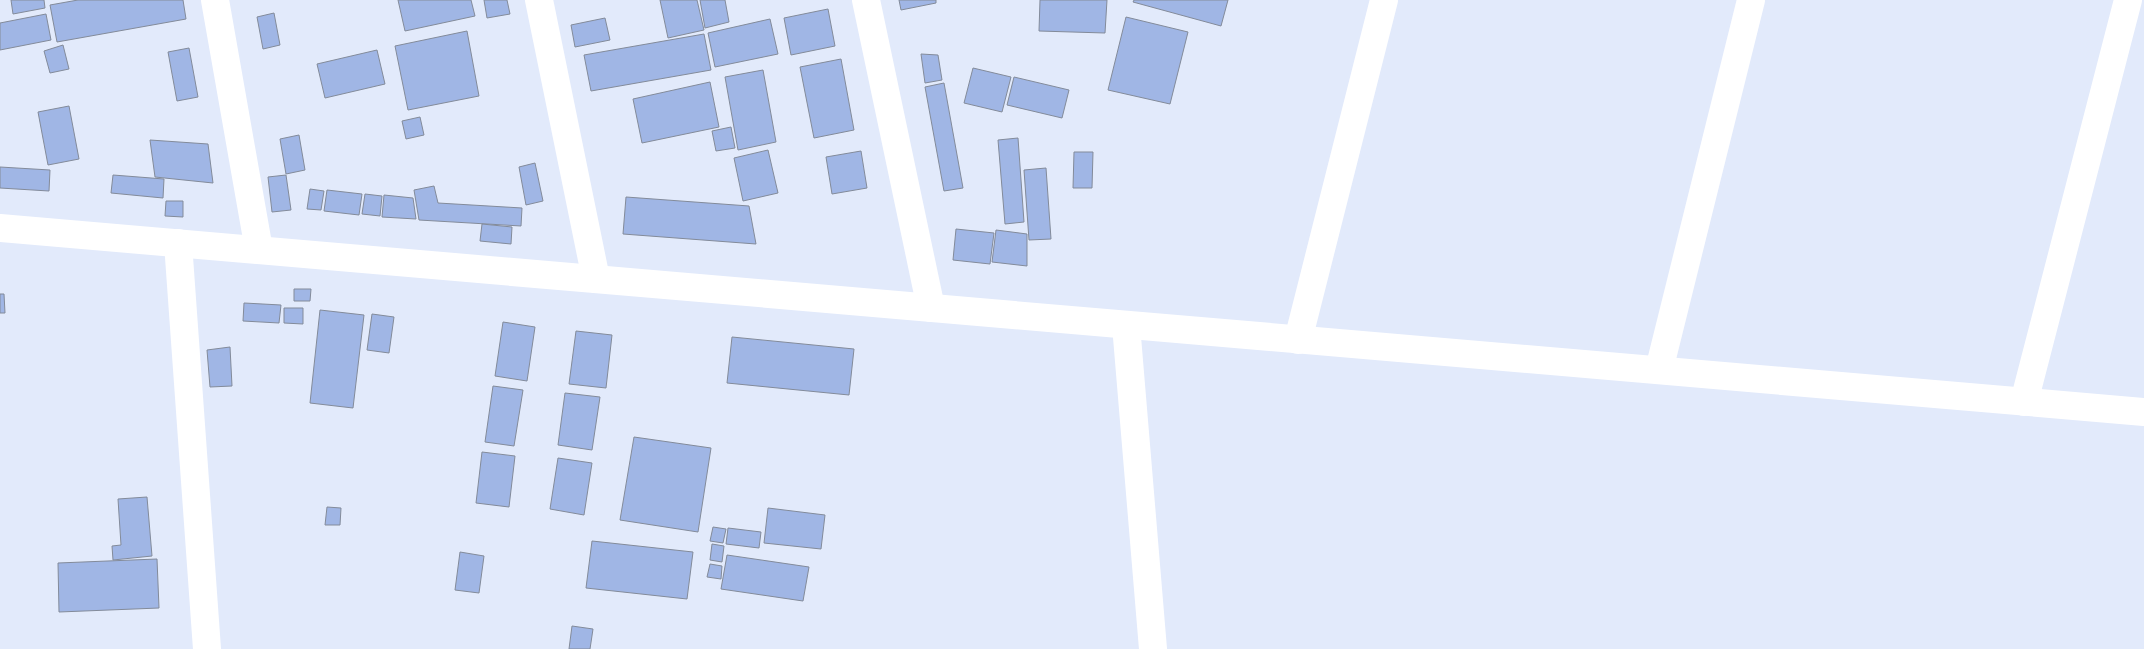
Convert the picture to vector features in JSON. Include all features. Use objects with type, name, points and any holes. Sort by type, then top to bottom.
[{"type":"street","points":[[215,0],[259,250]]},
{"type":"street","points":[[539,0],[596,279]]},
{"type":"street","points":[[866,0],[931,308]]},
{"type":"street","points":[[1298,340],[1384,0]]},
{"type":"street","points":[[1659,370],[1751,0]]},
{"type":"street","points":[[2024,402],[2128,0]]},
{"type":"street","points":[[0,228],[2144,412]]},
{"type":"street","points":[[178,243],[207,649]]},
{"type":"street","points":[[1126,325],[1153,649]]},
{"type":"building","points":[[11,0],[44,0],[45,8],[13,14]]},
{"type":"building","points":[[78,0],[183,0],[186,19],[57,42],[50,5]]},
{"type":"building","points":[[398,0],[471,0],[475,16],[405,31]]},
{"type":"building","points":[[484,0],[507,0],[510,14],[487,18]]},
{"type":"building","points":[[660,0],[697,0],[704,30],[668,38]]},
{"type":"building","points":[[700,0],[725,0],[729,22],[705,28]]},
{"type":"building","points":[[899,0],[936,0],[936,3],[901,10]]},
{"type":"building","points":[[1040,0],[1107,0],[1105,33],[1039,31]]},
{"type":"building","points":[[1134,0],[1228,0],[1221,26],[1133,2]]},
{"type":"building","points":[[828,9],[835,46],[791,55],[784,18]]},
{"type":"building","points":[[274,13],[280,45],[263,49],[257,17]]},
{"type":"building","points":[[46,14],[51,40],[0,50],[0,23]]},
{"type":"building","points":[[1126,17],[1188,32],[1170,104],[1108,90]]},
{"type":"building","points":[[605,18],[610,40],[575,47],[571,25]]},
{"type":"building","points":[[770,19],[778,54],[715,67],[708,33]]},
{"type":"building","points":[[467,31],[479,96],[408,110],[395,46]]},
{"type":"building","points":[[704,34],[711,70],[591,91],[584,55]]},
{"type":"building","points":[[63,45],[69,69],[50,73],[44,51]]},
{"type":"building","points":[[189,48],[198,97],[177,101],[168,52]]},
{"type":"building","points":[[377,50],[385,84],[325,98],[317,64]]},
{"type":"building","points":[[921,54],[938,55],[942,80],[925,83]]},
{"type":"building","points":[[841,59],[854,130],[814,138],[800,67]]},
{"type":"building","points":[[973,68],[1011,77],[1002,112],[964,103]]},
{"type":"building","points":[[763,70],[776,142],[738,150],[725,77]]},
{"type":"building","points":[[1014,77],[1069,90],[1062,118],[1007,105]]},
{"type":"building","points":[[710,82],[719,127],[642,143],[633,99]]},
{"type":"building","points":[[944,83],[963,188],[944,191],[925,87]]},
{"type":"building","points":[[69,106],[79,159],[48,165],[38,112]]},
{"type":"building","points":[[420,117],[424,135],[406,139],[402,121]]},
{"type":"building","points":[[731,127],[735,148],[716,151],[712,131]]},
{"type":"building","points":[[299,135],[305,170],[286,174],[280,139]]},
{"type":"building","points":[[1018,138],[1024,222],[1005,224],[998,140]]},
{"type":"building","points":[[150,140],[208,144],[213,183],[155,177]]},
{"type":"building","points":[[768,150],[778,193],[743,201],[734,158]]},
{"type":"building","points":[[861,151],[867,188],[832,194],[826,157]]},
{"type":"building","points":[[1074,152],[1093,152],[1092,188],[1073,188]]},
{"type":"building","points":[[535,163],[543,201],[526,205],[519,167]]},
{"type":"building","points":[[0,167],[50,170],[49,191],[0,188]]},
{"type":"building","points":[[1046,168],[1051,239],[1029,240],[1024,170]]},
{"type":"building","points":[[113,175],[164,179],[163,198],[111,193]]},
{"type":"building","points":[[286,175],[291,210],[272,212],[268,177]]},
{"type":"building","points":[[434,186],[438,203],[522,208],[521,226],[419,220],[414,190]]},
{"type":"building","points":[[310,189],[324,191],[321,210],[307,209]]},
{"type":"building","points":[[327,190],[362,194],[359,215],[324,211]]},
{"type":"building","points":[[365,194],[382,196],[380,216],[362,214]]},
{"type":"building","points":[[384,195],[413,198],[416,219],[382,217]]},
{"type":"building","points":[[626,197],[749,206],[756,244],[623,234]]},
{"type":"building","points":[[166,201],[183,201],[183,217],[165,216]]},
{"type":"building","points":[[482,224],[512,227],[511,244],[480,241]]},
{"type":"building","points":[[956,229],[994,233],[990,264],[953,260]]},
{"type":"building","points":[[996,230],[1027,234],[1027,266],[992,262]]},
{"type":"building","points":[[294,289],[311,289],[310,301],[294,301]]},
{"type":"building","points":[[0,294],[4,294],[5,313],[0,313]]},
{"type":"building","points":[[244,303],[281,305],[279,323],[243,321]]},
{"type":"building","points":[[284,308],[303,308],[303,324],[284,323]]},
{"type":"building","points":[[320,310],[364,315],[353,408],[310,403]]},
{"type":"building","points":[[372,314],[394,317],[389,353],[367,350]]},
{"type":"building","points":[[503,322],[535,327],[527,381],[495,376]]},
{"type":"building","points":[[576,331],[612,335],[606,388],[569,384]]},
{"type":"building","points":[[732,337],[854,349],[849,395],[727,383]]},
{"type":"building","points":[[230,347],[232,386],[210,387],[207,350]]},
{"type":"building","points":[[493,386],[523,390],[514,446],[485,442]]},
{"type":"building","points":[[565,393],[600,397],[592,450],[558,445]]},
{"type":"building","points":[[634,437],[711,448],[698,532],[620,520]]},
{"type":"building","points":[[482,452],[515,456],[509,507],[476,503]]},
{"type":"building","points":[[558,458],[592,463],[584,515],[550,509]]},
{"type":"building","points":[[147,497],[152,556],[113,560],[112,546],[121,545],[118,499]]},
{"type":"building","points":[[327,507],[341,508],[340,525],[325,525]]},
{"type":"building","points":[[768,508],[825,515],[821,549],[764,543]]},
{"type":"building","points":[[713,527],[726,529],[723,543],[710,541]]},
{"type":"building","points":[[728,528],[761,532],[759,548],[726,544]]},
{"type":"building","points":[[592,541],[693,552],[687,599],[586,588]]},
{"type":"building","points":[[712,544],[724,546],[722,562],[710,560]]},
{"type":"building","points":[[460,552],[484,556],[479,593],[455,590]]},
{"type":"building","points":[[727,555],[809,567],[803,601],[721,589]]},
{"type":"building","points":[[157,559],[159,608],[59,612],[58,563]]},
{"type":"building","points":[[710,564],[722,566],[721,579],[707,577]]},
{"type":"building","points":[[572,626],[593,629],[590,649],[569,649]]}]
